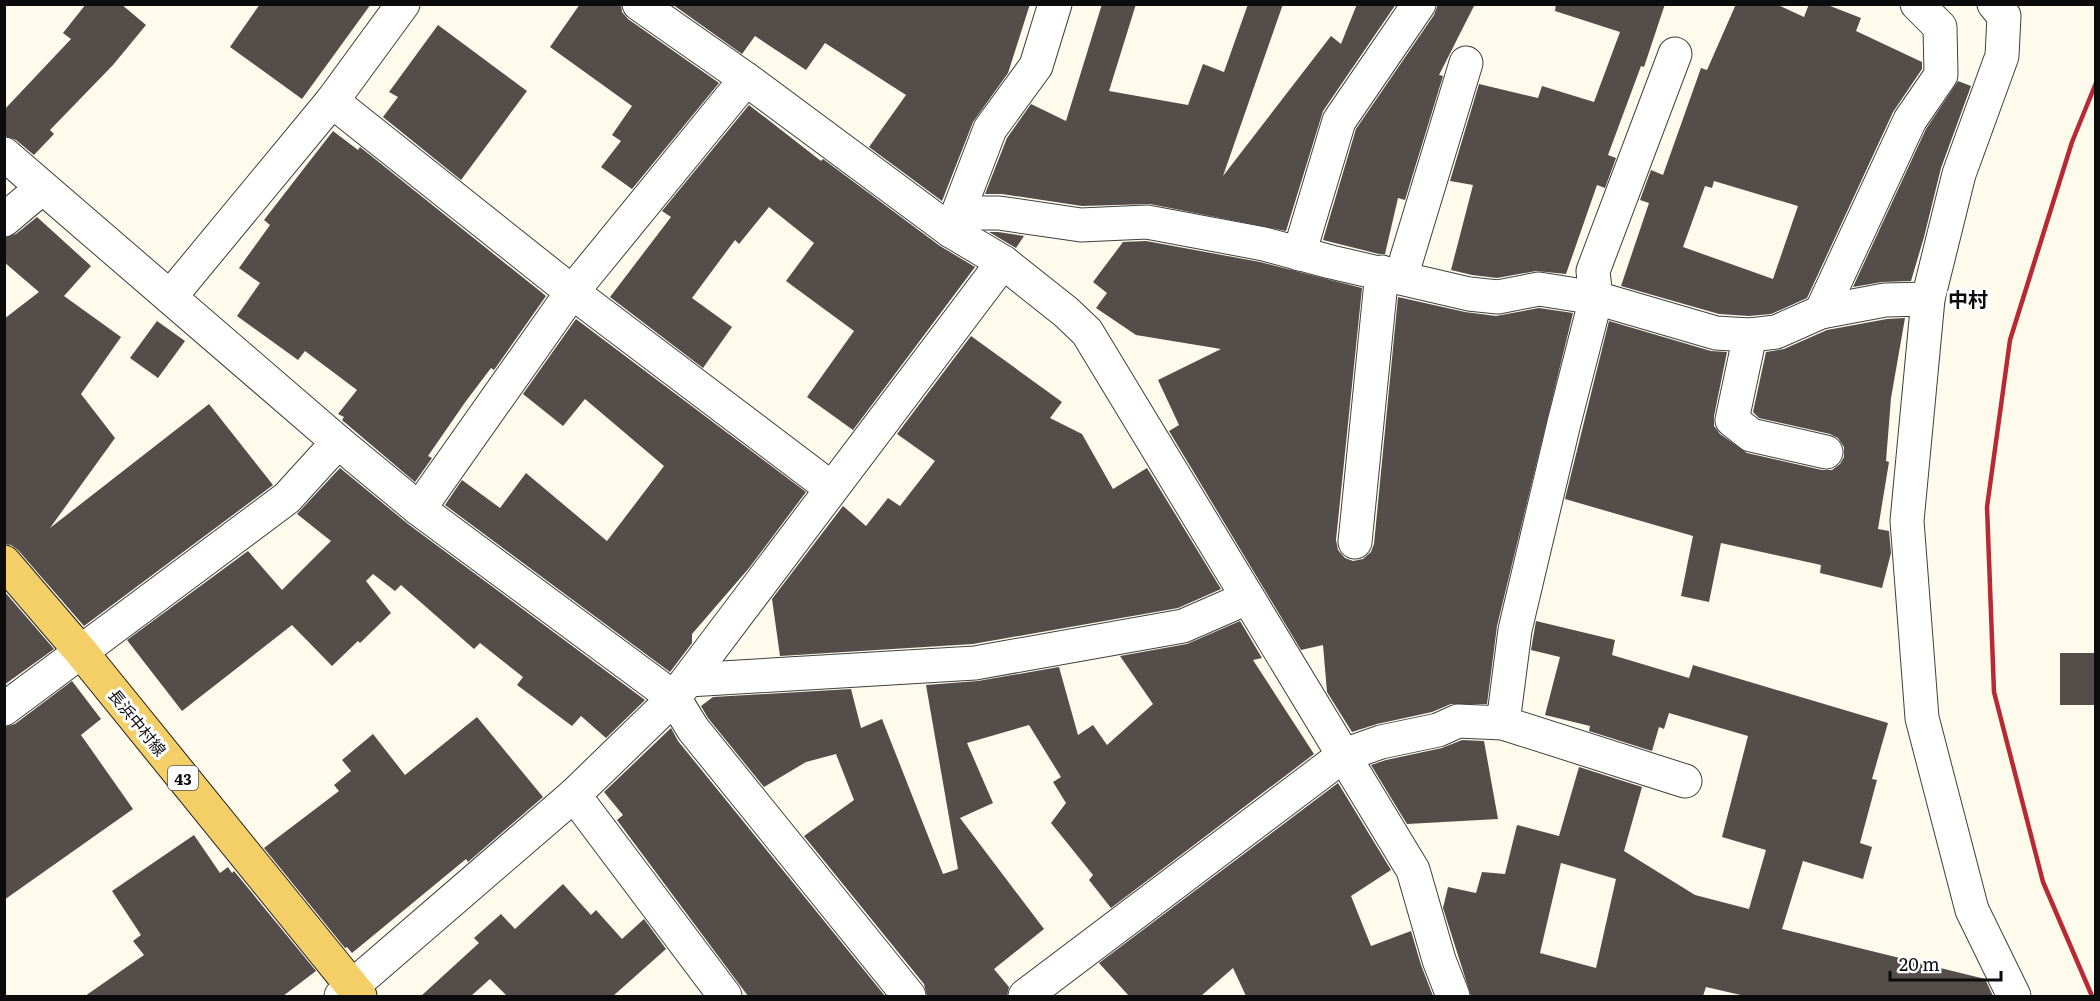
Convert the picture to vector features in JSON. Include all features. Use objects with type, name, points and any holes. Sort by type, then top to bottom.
[{"type":"main road","name":"長浜中村線","points":[[4,562],[81,653],[351,993]]},
{"type":"street","points":[[170,297],[332,101],[403,4]]},
{"type":"street","points":[[639,4],[956,222],[1066,312],[1087,332],[1413,870],[1439,960],[1453,996]]},
{"type":"street","points":[[956,222],[990,129],[1036,66],[1055,4]]},
{"type":"street","points":[[1299,254],[1339,121],[1419,4]]},
{"type":"street","points":[[1821,312],[1910,120],[1941,75],[1940,27],[1917,4]]},
{"type":"street","points":[[1994,4],[2004,16],[2002,56],[1959,174],[1928,299],[1907,521],[1922,718],[1972,910],[2014,996]]},
{"type":"street","points":[[1503,723],[1515,630],[1596,298],[1593,271],[1675,54]]},
{"type":"street","points":[[1355,542],[1391,275],[1466,63]]},
{"type":"street","points":[[419,509],[572,292],[746,79]]},
{"type":"street","points":[[332,101],[572,292],[831,488]]},
{"type":"street","points":[[4,154],[419,509],[681,689],[693,729],[909,996]]},
{"type":"street","points":[[4,220],[42,188]]},
{"type":"street","points":[[956,222],[999,213],[1081,225],[1147,222],[1264,244],[1469,294],[1498,297],[1539,289],[1596,298],[1716,333],[1750,335],[1776,332],[1821,312],[1885,300],[1928,299]]},
{"type":"street","points":[[351,993],[574,795],[681,689],[1003,262]]},
{"type":"street","points":[[1750,335],[1732,420],[1751,435],[1826,452]]},
{"type":"street","points":[[4,710],[287,498],[338,442]]},
{"type":"street","points":[[681,689],[975,663],[1183,626],[1247,598]]},
{"type":"street","points":[[1025,996],[1344,755],[1381,742],[1438,730],[1458,721],[1503,723],[1685,781]]},
{"type":"street","points":[[574,795],[725,996]]},
{"type":"building","points":[[86,4],[121,4],[146,25],[113,65],[50,130],[54,134],[34,155],[16,140],[4,136],[4,110],[71,39],[63,33]]},
{"type":"building","points":[[260,4],[371,4],[302,99],[230,47]]},
{"type":"building","points":[[580,4],[621,4],[622,12],[628,19],[719,83],[632,189],[601,167],[621,141],[612,135],[632,106],[550,47]]},
{"type":"building","points":[[672,4],[1030,4],[1008,73],[973,122],[942,201],[869,147],[906,95],[825,43],[806,70],[755,36],[742,54]]},
{"type":"building","points":[[1102,4],[1136,4],[1109,91],[1188,105],[1203,64],[1224,72],[1248,4],[1283,4],[1223,176],[1331,36],[1341,44],[1357,4],[1396,4],[1323,111],[1286,231],[1150,204],[1082,206],[1002,194],[985,194],[1007,138],[1031,104],[1066,121]]},
{"type":"building","points":[[1438,4],[1475,4],[1439,75],[1443,76],[1405,200],[1398,198],[1385,254],[1323,240],[1356,129],[1434,15]]},
{"type":"building","points":[[1556,4],[1665,4],[1644,67],[1641,66],[1608,155],[1616,158],[1605,188],[1597,185],[1566,274],[1536,271],[1497,278],[1451,270],[1473,185],[1450,181],[1479,84],[1538,98],[1542,86],[1594,102],[1620,32],[1555,11]]},
{"type":"building","points":[[1736,4],[1776,4],[1804,17],[1809,4],[1825,4],[1861,18],[1856,31],[1922,62],[1922,69],[1893,112],[1807,298],[1771,314],[1749,316],[1719,314],[1621,286],[1649,203],[1640,200],[1651,170],[1663,175],[1701,68],[1707,70]],"holes":[[[1714,181],[1798,206],[1773,279],[1683,247],[1705,186],[1712,188]]]},
{"type":"building","points":[[438,25],[527,91],[461,180],[383,117],[398,97],[389,92]]},
{"type":"building","points":[[1958,81],[1971,86],[1941,168],[1911,281],[1882,282],[1853,287],[1926,129]]},
{"type":"building","points":[[749,105],[821,161],[823,159],[940,246],[975,267],[853,430],[807,397],[854,331],[786,281],[814,243],[769,207],[739,244],[735,240],[692,298],[732,327],[703,368],[610,297],[671,217],[662,211]]},
{"type":"building","points":[[333,131],[358,150],[360,147],[546,296],[494,370],[491,368],[466,401],[428,456],[432,458],[415,482],[342,420],[344,417],[338,414],[357,390],[305,351],[298,360],[237,316],[260,283],[239,268],[270,225],[264,220]]},
{"type":"building","points":[[37,217],[91,266],[64,296],[121,337],[81,394],[115,438],[50,528],[209,404],[273,485],[84,626],[18,550],[11,545],[4,544],[4,319],[39,292],[4,262],[4,238],[16,234]]},
{"type":"building","points":[[989,232],[998,232],[1024,236],[1016,248]]},
{"type":"building","points":[[1146,241],[1260,262],[1362,288],[1336,540],[1338,550],[1345,558],[1353,561],[1363,559],[1371,552],[1374,544],[1398,297],[1465,312],[1496,316],[1539,308],[1573,313],[1497,626],[1487,704],[1451,704],[1432,712],[1352,732],[1327,692],[1323,645],[1301,650],[1169,431],[1179,425],[1158,380],[1221,349],[1136,335],[1096,308],[1107,293],[1093,282],[1123,242]]},
{"type":"building","points":[[1905,318],[1891,398],[1886,461],[1889,462],[1878,529],[1889,531],[1891,553],[1882,588],[1820,573],[1821,565],[1721,543],[1709,602],[1681,596],[1693,536],[1565,499],[1609,321],[1711,351],[1727,352],[1714,416],[1714,426],[1720,434],[1747,453],[1822,470],[1832,470],[1840,464],[1844,457],[1844,447],[1838,438],[1830,434],[1759,418],[1753,412],[1766,352],[1784,349],[1827,330]]},
{"type":"building","points":[[576,319],[806,492],[749,568],[692,634],[692,643],[670,672],[445,505],[462,480],[500,508],[526,473],[607,541],[664,466],[585,399],[563,426],[523,394]]},
{"type":"building","points":[[157,321],[185,341],[158,378],[130,358]]},
{"type":"building","points":[[971,336],[1062,402],[1050,418],[1082,434],[1113,489],[1147,468],[1221,589],[1178,608],[973,644],[780,656],[772,599],[843,506],[866,526],[888,498],[900,506],[935,461],[897,434]]},
{"type":"building","points":[[340,468],[408,524],[645,700],[606,738],[581,716],[572,726],[517,685],[523,677],[480,643],[474,649],[401,585],[395,591],[373,574],[366,581],[391,613],[332,666],[292,625],[182,711],[127,640],[248,551],[282,590],[331,541],[297,514]]},
{"type":"building","points":[[4,591],[54,649],[4,685]]},
{"type":"building","points":[[1240,621],[1262,658],[1253,660],[1314,754],[1111,908],[1089,880],[1093,875],[1051,823],[1066,803],[1053,782],[1061,777],[1029,725],[967,743],[993,803],[960,818],[1044,929],[994,969],[1009,987],[1007,996],[927,996],[924,984],[804,836],[854,800],[836,754],[806,762],[764,787],[708,718],[701,706],[713,697],[851,689],[861,728],[882,719],[943,874],[958,869],[926,685],[978,681],[1059,667],[1078,735],[1093,725],[1107,745],[1153,704],[1120,656],[1187,644]]},
{"type":"building","points":[[1536,621],[1615,640],[1612,655],[1689,678],[1693,665],[1888,723],[1872,779],[1877,780],[1860,843],[1872,847],[1863,879],[1803,861],[1782,929],[1985,979],[1993,996],[1745,996],[1706,987],[1703,996],[1471,996],[1443,908],[1448,887],[1476,893],[1482,872],[1505,874],[1517,825],[1559,836],[1579,767],[1642,787],[1624,851],[1695,895],[1749,909],[1766,850],[1722,837],[1748,736],[1669,713],[1664,729],[1659,727],[1652,751],[1589,731],[1590,726],[1545,715],[1560,657],[1531,650]],"holes":[[[1561,863],[1616,879],[1596,968],[1540,953]]]},
{"type":"building","points":[[2060,653],[2096,653],[2096,705],[2060,705]]},
{"type":"building","points":[[72,681],[101,719],[81,735],[133,809],[4,900],[4,727],[15,724]]},
{"type":"building","points":[[477,717],[543,797],[468,862],[466,859],[352,953],[347,947],[345,948],[264,848],[339,791],[334,785],[351,771],[342,760],[373,734],[405,775]]},
{"type":"building","points":[[671,728],[678,741],[885,996],[748,996],[617,820],[623,815],[604,792]]},
{"type":"building","points":[[1462,740],[1484,741],[1498,819],[1407,824],[1371,765],[1442,748]]},
{"type":"building","points":[[1338,783],[1391,870],[1351,896],[1371,946],[1411,931],[1433,996],[1246,996],[1233,968],[1201,996],[1129,996],[1099,963]]},
{"type":"building","points":[[194,835],[220,873],[228,867],[232,873],[234,871],[316,971],[283,996],[85,996],[144,955],[133,941],[141,935],[112,891]]},
{"type":"building","points":[[563,884],[591,915],[596,910],[622,939],[644,919],[666,949],[613,996],[507,996],[490,979],[471,996],[421,996],[479,943],[474,938],[501,914],[515,929]]},
{"type":"railway","points":[[2092,996],[2043,882],[1994,692],[1987,507],[2010,340],[2072,142],[2096,83]]},
{"type":"district","name":"中村","points":[[1968,298]]}]
